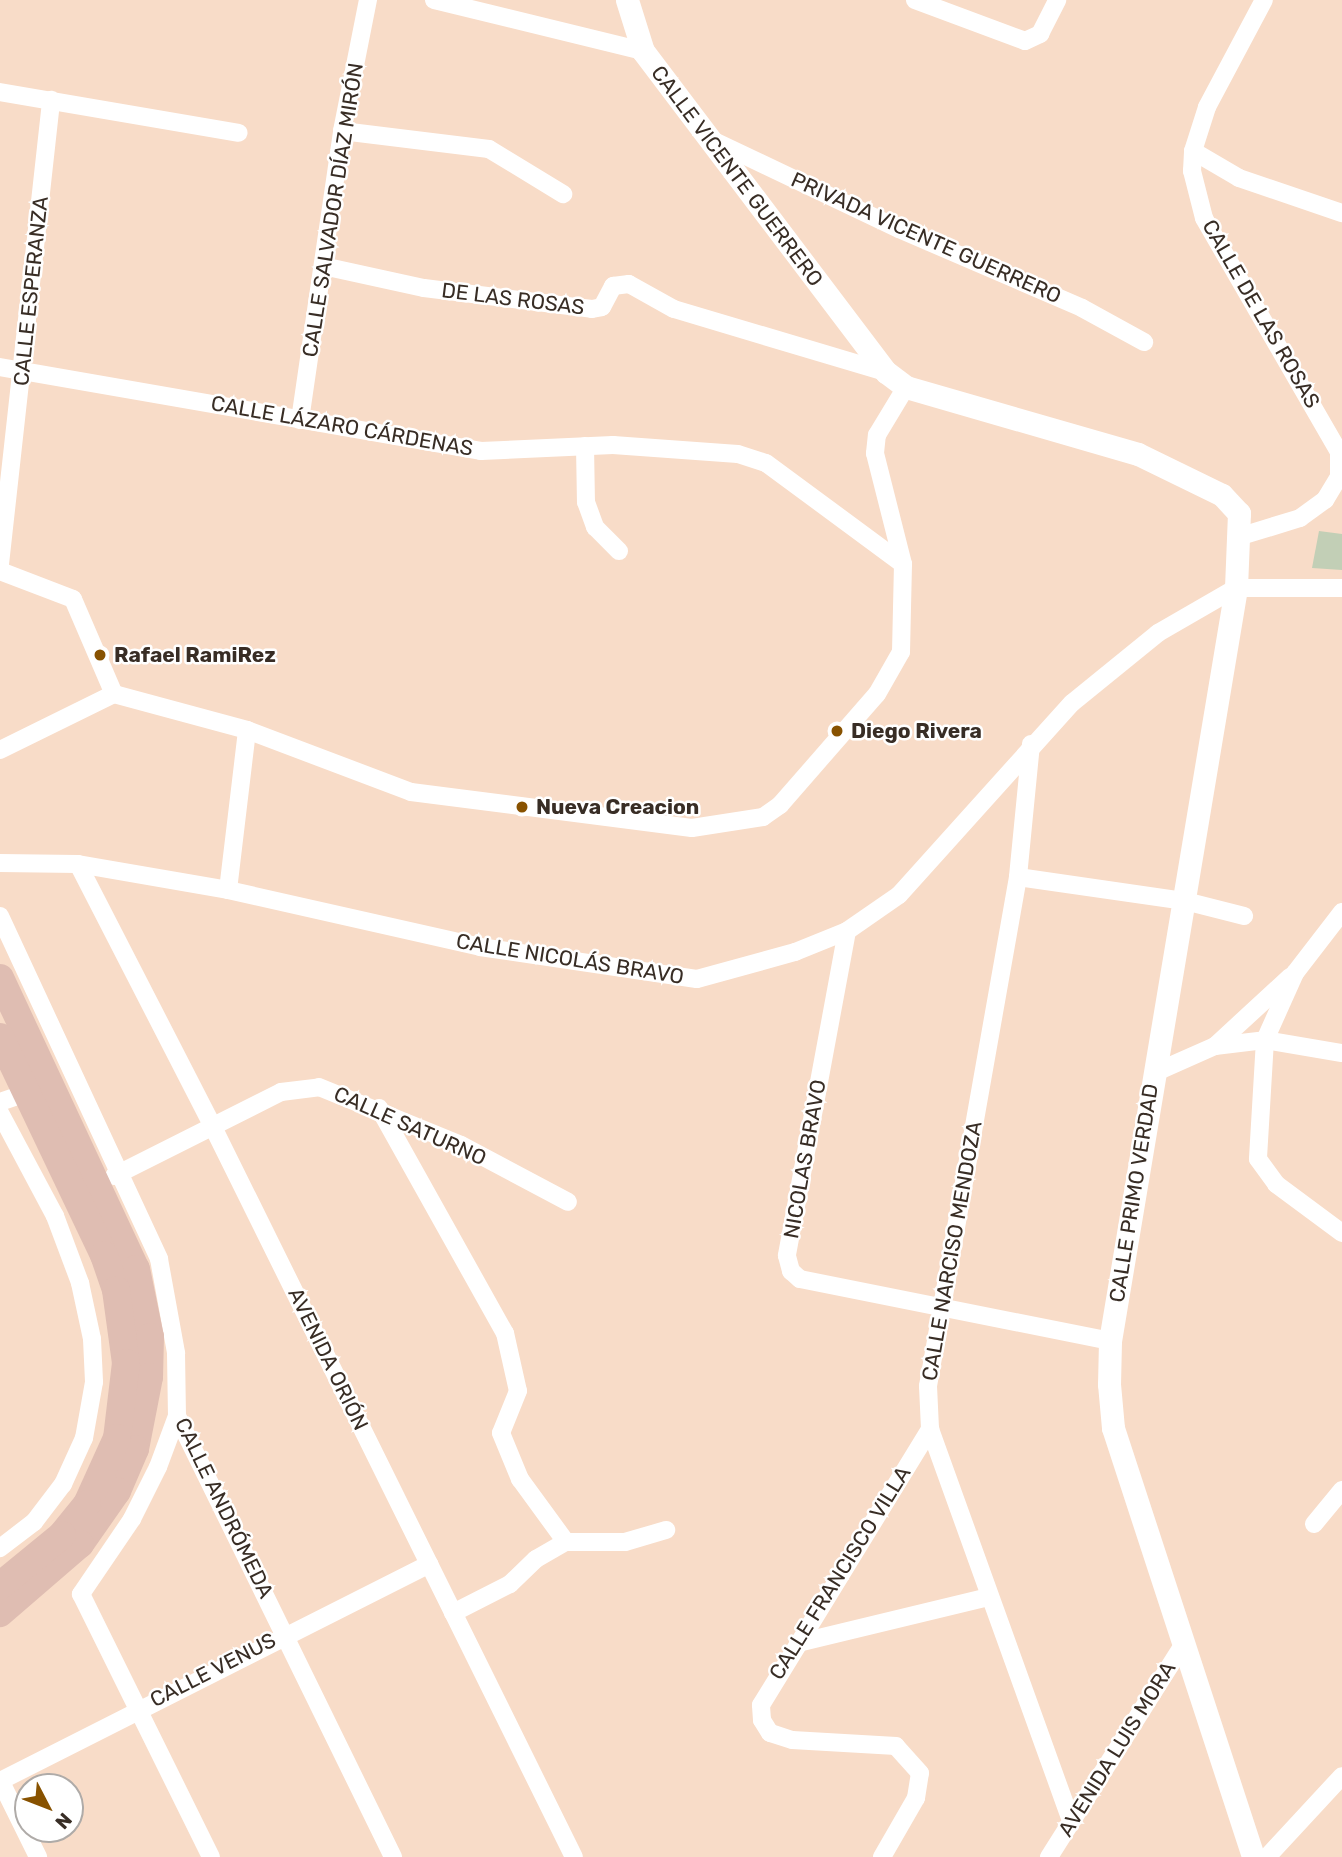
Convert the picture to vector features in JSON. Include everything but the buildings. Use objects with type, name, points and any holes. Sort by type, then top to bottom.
[{"type":"main road","points":[[0,978],[38,1090],[116,1290],[126,1363],[117,1438],[87,1504],[62,1535],[0,1586]]},
{"type":"main road","points":[[0,1037],[38,1090],[110,1179],[147,1264],[150,1337],[149,1377],[135,1449],[96,1525],[59,1565],[0,1613]]},
{"type":"street","name":"CALLE SALVADOR DÍAZ MIRÓN","points":[[300,420],[342,131],[368,0]]},
{"type":"street","name":"CALLE VICENTE GUERRERO","points":[[434,0],[642,51],[886,372]]},
{"type":"street","points":[[915,0],[1025,41],[1040,34],[1057,0]]},
{"type":"street","points":[[1264,0],[1207,107],[1193,151],[1239,178],[1342,213]]},
{"type":"street","points":[[634,5],[642,51]]},
{"type":"street","points":[[0,92],[239,133]]},
{"type":"street","name":"CALLE ESPERANZA","points":[[0,564],[51,100]]},
{"type":"street","points":[[342,131],[489,149],[563,194]]},
{"type":"street","name":"PRIVADA VICENTE GUERRERO","points":[[707,137],[909,234],[1082,308],[1143,342]]},
{"type":"street","name":"CALLE DE LAS ROSAS","points":[[1193,151],[1192,171],[1204,218],[1339,452],[1339,477],[1325,500],[1300,518],[1238,537]]},
{"type":"street","name":"DE LAS ROSAS","points":[[323,266],[424,288],[592,309],[602,307],[613,286],[629,284],[674,309],[886,372]]},
{"type":"street","name":"CALLE LÁZARO CÁRDENAS","points":[[0,367],[481,451],[584,446],[687,447],[738,454],[766,463],[903,564]]},
{"type":"street","points":[[0,750],[114,694],[247,730],[411,792],[692,828],[743,823],[780,805],[891,675],[901,652],[903,564],[875,453],[889,411],[906,387],[886,372]]},
{"type":"street","name":"CALLE PRIMO VERDAD","points":[[906,387],[1138,454],[1222,495],[1240,513],[1236,588],[1110,1340],[1113,1428],[1253,1857]]},
{"type":"street","points":[[584,446],[586,502],[595,527],[618,551]]},
{"type":"street","points":[[0,571],[73,598],[114,694]]},
{"type":"street","points":[[1236,588],[1342,588]]},
{"type":"street","name":"CALLE NICOLÁS BRAVO","points":[[0,863],[78,864],[228,890],[480,947],[663,977],[697,979],[736,971],[847,931],[899,895],[1031,744],[1072,703],[1148,640],[1236,588]]},
{"type":"street","points":[[228,890],[247,730]]},
{"type":"street","name":"CALLE NARCISO MENDOZA","points":[[1031,744],[1018,877],[928,1386],[930,1429],[988,1597],[1071,1821]]},
{"type":"street","name":"AVENIDA ORIÓN","points":[[78,864],[213,1127],[574,1857]]},
{"type":"street","points":[[1018,877],[1185,901],[1244,916]]},
{"type":"street","points":[[1215,1046],[1295,973],[1342,912]]},
{"type":"street","points":[[0,916],[78,1078],[110,1179]]},
{"type":"street","name":"NICOLAS BRAVO","points":[[847,931],[787,1256],[791,1271],[800,1279],[940,1309],[1110,1340]]},
{"type":"street","points":[[1295,973],[1265,1040],[1258,1159],[1276,1184],[1342,1233]]},
{"type":"street","points":[[1154,1073],[1215,1046],[1265,1040],[1342,1053]]},
{"type":"street","points":[[0,1102],[78,1078]]},
{"type":"street","name":"CALLE SATURNO","points":[[110,1179],[281,1092],[319,1087],[379,1108],[461,1145],[568,1202]]},
{"type":"street","points":[[379,1108],[505,1333],[519,1391],[501,1433],[520,1479],[566,1542]]},
{"type":"street","points":[[0,1113],[55,1216],[80,1283],[92,1339],[94,1382],[84,1438],[63,1484],[34,1522],[0,1548]]},
{"type":"street","name":"CALLE ANDRÓMEDA","points":[[147,1264],[176,1353],[177,1416],[393,1857]]},
{"type":"street","points":[[177,1416],[158,1467],[132,1519],[81,1594],[140,1706],[211,1857]]},
{"type":"street","name":"CALLE FRANCISCO VILLA","points":[[882,1857],[916,1798],[920,1773],[896,1746],[792,1740],[770,1733],[762,1720],[768,1687],[930,1429]]},
{"type":"street","points":[[1314,1524],[1342,1490]]},
{"type":"street","points":[[453,1613],[510,1584],[536,1559],[566,1542],[625,1542],[667,1530]]},
{"type":"street","name":"CALLE VENUS","points":[[0,1781],[140,1706],[429,1564]]},
{"type":"street","points":[[798,1643],[988,1597]]},
{"type":"street","name":"AVENIDA LUIS MORA","points":[[1049,1857],[1185,1642]]},
{"type":"street","points":[[1266,1857],[1342,1776]]},
{"type":"street","points":[[0,1781],[38,1857]]},
{"type":"green space","points":[[1319,531],[1342,534],[1342,570],[1312,568]]},
{"type":"place","name":"Rafael RamiRez","points":[[100,655]]},
{"type":"place","name":"Diego Rivera","points":[[837,731]]},
{"type":"place","name":"Nueva Creacion","points":[[522,807]]}]
